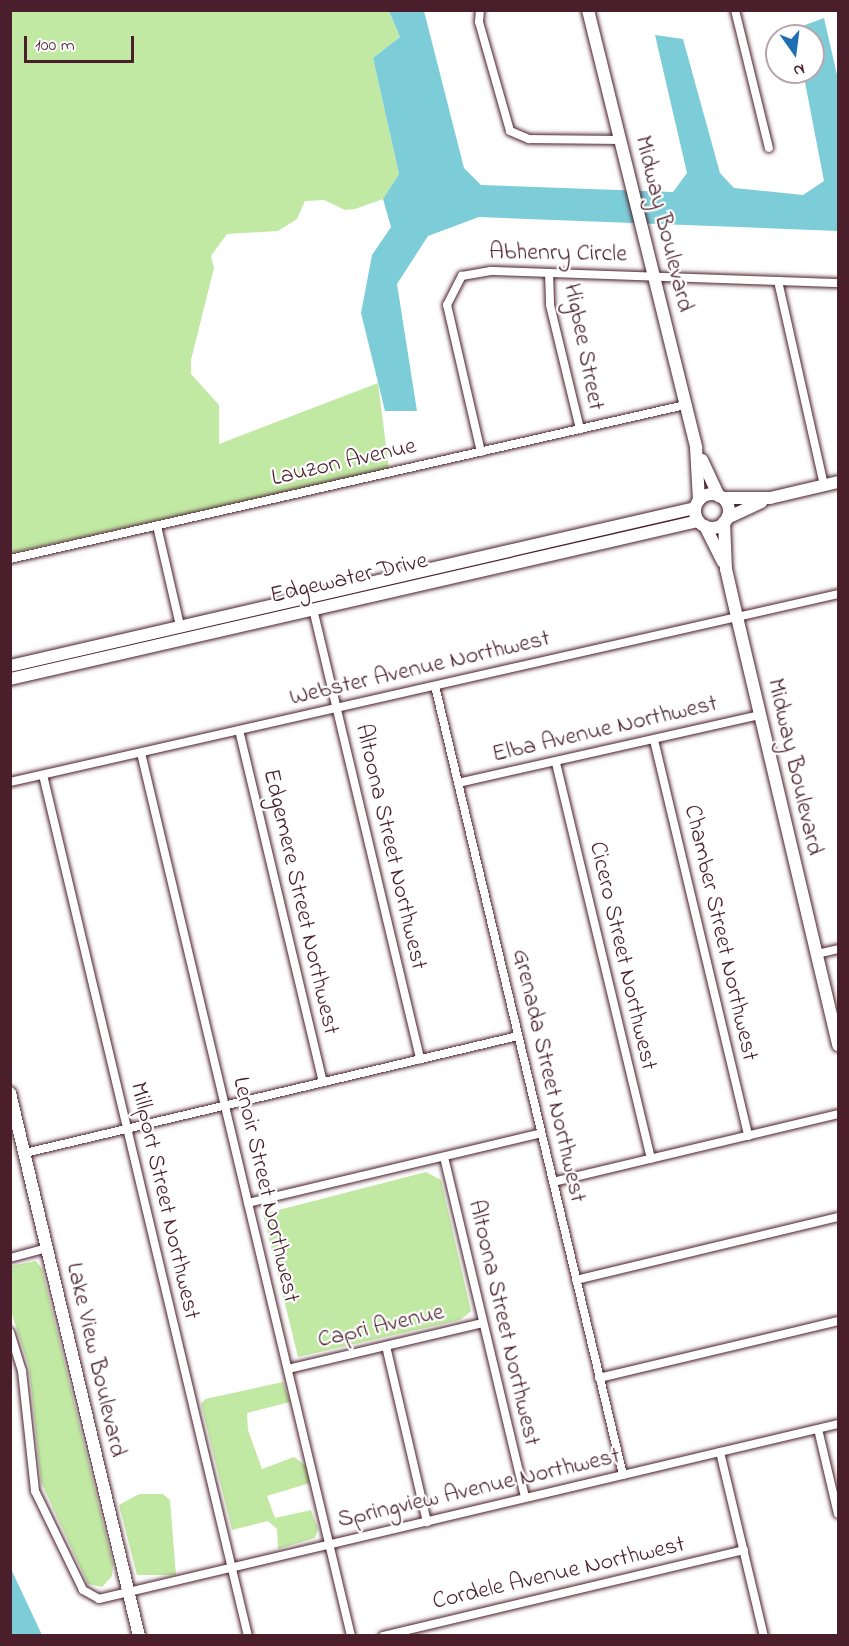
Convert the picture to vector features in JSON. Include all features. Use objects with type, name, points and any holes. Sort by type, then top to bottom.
[{"type":"street","points":[[480,10],[505,124],[516,137],[620,140]]},
{"type":"street","name":"Midway Boulevard","points":[[588,10],[696,448],[699,514],[726,568]]},
{"type":"street","points":[[735,10],[769,148]]},
{"type":"street","name":"Abhenry Circle","points":[[481,452],[450,326],[448,294],[462,276],[471,273],[549,273],[838,283]]},
{"type":"street","name":"Higbee Street","points":[[549,273],[550,305],[580,429]]},
{"type":"street","points":[[778,281],[824,485]]},
{"type":"street","name":"Lauzon Avenue","points":[[10,559],[685,405]]},
{"type":"street","name":"Midway Boulevard","points":[[696,448],[721,497],[726,520],[726,568],[736,617],[838,1045]]},
{"type":"street","points":[[699,514],[726,520],[770,498],[838,482]]},
{"type":"street","points":[[699,514],[721,497],[770,498]]},
{"type":"street","name":"Edgewater Drive","points":[[10,678],[313,609],[699,514]]},
{"type":"street","name":"Edgewater Drive","points":[[10,666],[180,626],[699,514]]},
{"type":"street","points":[[157,526],[180,626]]},
{"type":"street","name":"Webster Avenue Northwest","points":[[10,782],[838,594]]},
{"type":"street","name":"Altoona Street Northwest","points":[[313,609],[420,1059]]},
{"type":"street","name":"Grenada Street Northwest","points":[[435,686],[623,1475]]},
{"type":"street","name":"Elba Avenue Northwest","points":[[458,783],[556,763],[760,715]]},
{"type":"street","name":"Edgemere Street Northwest","points":[[239,730],[323,1082]]},
{"type":"street","name":"Chamber Street Northwest","points":[[654,740],[748,1136]]},
{"type":"street","name":"Lenoir Street Northwest","points":[[141,753],[351,1635]]},
{"type":"street","name":"Cicero Street Northwest","points":[[556,763],[651,1159]]},
{"type":"street","name":"Millport Street Northwest","points":[[43,775],[248,1635]]},
{"type":"street","points":[[817,954],[838,949]]},
{"type":"street","points":[[25,1153],[518,1036]]},
{"type":"street","name":"Lake View Boulevard","points":[[10,1094],[140,1635]]},
{"type":"street","points":[[553,1182],[838,1114]]},
{"type":"street","points":[[248,1203],[541,1133]]},
{"type":"street","name":"Altoona Street Northwest","points":[[444,1156],[525,1498]]},
{"type":"street","points":[[576,1280],[838,1217]]},
{"type":"street","points":[[10,1258],[47,1248]]},
{"type":"street","points":[[599,1377],[838,1320]]},
{"type":"street","name":"Capri Avenue","points":[[288,1369],[483,1323]]},
{"type":"street","name":"Springview Avenue Northwest","points":[[10,1332],[22,1371],[38,1500],[83,1590],[99,1599],[838,1424]]},
{"type":"street","points":[[386,1346],[427,1522]]},
{"type":"street","points":[[818,1429],[838,1514]]},
{"type":"street","points":[[720,1452],[764,1635]]},
{"type":"street","name":"Cordele Avenue Northwest","points":[[383,1635],[744,1550]]},
{"type":"green space","points":[[11,11],[389,11],[400,37],[373,58],[399,174],[383,199],[355,209],[345,210],[324,200],[305,201],[297,219],[278,231],[227,234],[211,256],[214,268],[191,360],[191,374],[219,405],[219,444],[378,383],[389,469],[11,553]]},
{"type":"green space","points":[[426,1172],[441,1180],[471,1311],[460,1320],[298,1357],[263,1214]]},
{"type":"green space","points":[[36,1261],[42,1269],[113,1565],[112,1576],[102,1587],[88,1584],[41,1482],[29,1367],[10,1308],[11,1266]]},
{"type":"green space","points":[[283,1382],[290,1402],[247,1413],[248,1430],[262,1469],[294,1457],[306,1466],[310,1483],[267,1496],[275,1518],[311,1510],[318,1529],[315,1538],[278,1549],[277,1529],[268,1521],[232,1530],[201,1404],[205,1399]]},
{"type":"green space","points":[[139,1494],[163,1494],[170,1500],[176,1575],[137,1575],[119,1505]]},
{"type":"water","points":[[389,11],[424,11],[464,168],[481,185],[673,192],[687,173],[655,35],[683,39],[720,173],[734,188],[803,195],[824,181],[805,84],[825,84],[825,24],[808,24],[824,18],[838,79],[838,231],[479,217],[428,236],[397,284],[417,411],[385,411],[361,313],[372,255],[391,227],[383,199],[399,174],[373,58],[400,37]]},
{"type":"water","points":[[11,1569],[42,1635],[11,1635]]}]
